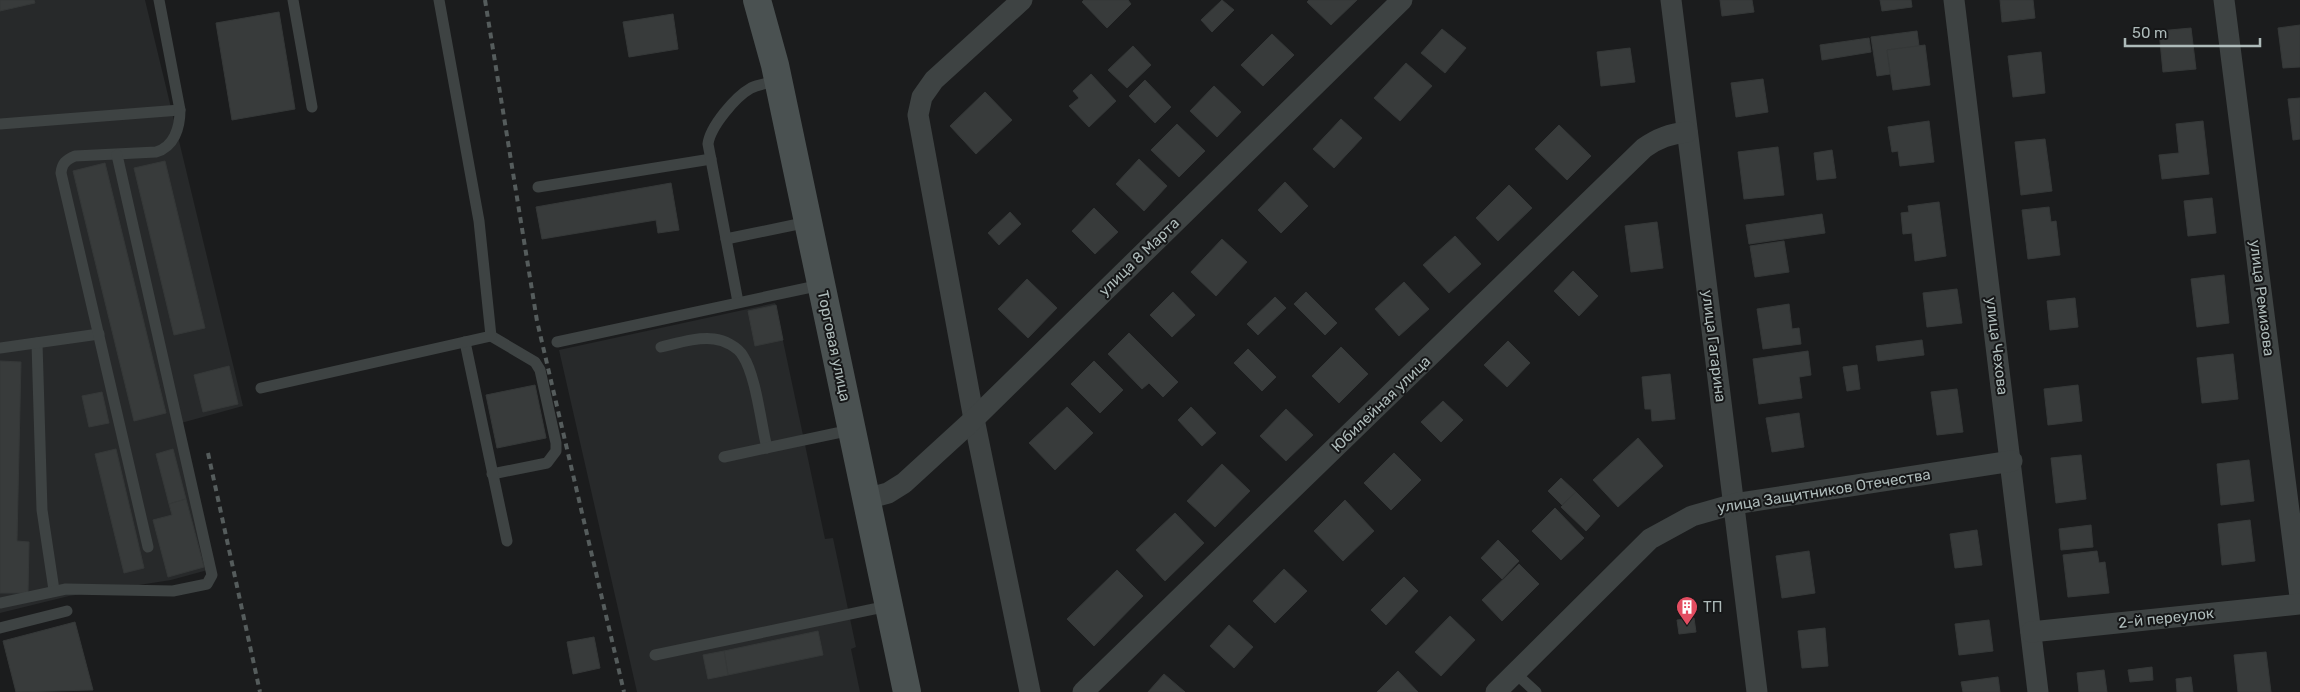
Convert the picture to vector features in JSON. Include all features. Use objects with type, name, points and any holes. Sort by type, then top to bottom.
[{"type":"street","name":"Торговая улица","points":[[758,0],[778,81],[907,692]]},
{"type":"street","points":[[1022,0],[934,80],[922,97],[918,115],[974,419],[1030,692]]},
{"type":"street","name":"улица 8 Марта","points":[[866,499],[888,493],[904,483],[974,419],[1402,0]]},
{"type":"street","name":"улица Гагарина","points":[[1671,0],[1757,692]]},
{"type":"street","name":"улица Чехова","points":[[1954,0],[2012,461],[2038,692]]},
{"type":"street","name":"улица Ремизова","points":[[2224,0],[2300,597]]},
{"type":"street","name":"Юбилейная улица","points":[[1084,692],[1644,148],[1656,139],[1671,133],[1687,132]]},
{"type":"street","name":"улица Защитников Отечества","points":[[1496,692],[1650,539],[1692,516],[1734,504],[2012,461]]},
{"type":"street","name":"2-й переулок","points":[[2032,632],[2300,604]]},
{"type":"lane","points":[[148,547],[61,173],[61,165],[67,159],[75,156],[156,152],[164,149],[175,136],[180,110],[159,0]]},
{"type":"lane","points":[[293,0],[312,107]]},
{"type":"lane","points":[[439,0],[479,221],[491,336]]},
{"type":"lane","points":[[738,302],[708,144],[709,136],[714,127],[742,95],[751,88],[778,81]]},
{"type":"lane","points":[[0,124],[180,110]]},
{"type":"lane","points":[[0,603],[54,590],[173,591],[201,587],[207,584],[212,575],[117,155]]},
{"type":"lane","points":[[538,187],[711,159]]},
{"type":"lane","points":[[726,239],[808,222]]},
{"type":"lane","points":[[557,342],[821,285]]},
{"type":"lane","points":[[0,348],[99,334]]},
{"type":"lane","points":[[261,388],[491,336],[535,362],[540,370],[556,443],[556,451],[547,463],[492,474]]},
{"type":"lane","points":[[662,347],[702,339],[716,339],[733,346],[742,354],[749,367],[767,448]]},
{"type":"lane","points":[[465,342],[506,542]]},
{"type":"lane","points":[[37,343],[42,510],[54,590]]},
{"type":"lane","points":[[724,457],[851,430]]},
{"type":"lane","points":[[655,655],[888,606]]},
{"type":"lane","points":[[0,628],[67,611]]},
{"type":"lane","points":[[1515,674],[1536,692]]},
{"type":"shaded area","points":[[0,0],[145,0],[243,406],[181,423],[215,568],[171,580],[69,596],[0,613]]},
{"type":"shaded area","points":[[775,303],[825,539],[833,538],[856,647],[851,649],[860,692],[637,692],[559,350]]},
{"type":"building","points":[[0,0],[34,0],[35,3],[0,11]]},
{"type":"building","points":[[1084,0],[1128,0],[1131,4],[1107,28],[1082,2]]},
{"type":"building","points":[[1222,0],[1234,10],[1212,32],[1201,20]]},
{"type":"building","points":[[1309,0],[1357,0],[1331,25],[1307,2]]},
{"type":"building","points":[[1720,0],[1752,0],[1754,12],[1722,16]]},
{"type":"building","points":[[1880,0],[1911,0],[1912,7],[1882,11]]},
{"type":"building","points":[[2000,0],[2033,0],[2035,18],[2002,22]]},
{"type":"building","points":[[279,12],[295,109],[232,120],[216,23]]},
{"type":"building","points":[[673,14],[678,49],[629,57],[623,22]]},
{"type":"building","points":[[2300,25],[2300,67],[2283,68],[2278,28]]},
{"type":"building","points":[[2191,28],[2196,69],[2163,72],[2159,31]]},
{"type":"building","points":[[1442,29],[1466,48],[1445,73],[1421,53]]},
{"type":"building","points":[[1917,31],[1919,46],[1887,50],[1890,74],[1877,76],[1871,37]]},
{"type":"building","points":[[1272,34],[1294,55],[1263,86],[1241,65]]},
{"type":"building","points":[[1869,38],[1871,52],[1822,60],[1820,45]]},
{"type":"building","points":[[1925,45],[1930,85],[1893,90],[1887,50]]},
{"type":"building","points":[[1133,46],[1151,65],[1127,88],[1108,70]]},
{"type":"building","points":[[1630,48],[1635,82],[1601,86],[1597,52]]},
{"type":"building","points":[[2041,52],[2045,93],[2013,97],[2008,56]]},
{"type":"building","points":[[1406,63],[1432,86],[1400,121],[1374,98]]},
{"type":"building","points":[[1091,74],[1116,101],[1089,127],[1069,106],[1079,98],[1073,91]]},
{"type":"building","points":[[1763,79],[1768,112],[1736,117],[1731,83]]},
{"type":"building","points":[[1145,80],[1171,107],[1155,123],[1129,96]]},
{"type":"building","points":[[1214,86],[1241,112],[1217,137],[1190,111]]},
{"type":"building","points":[[985,92],[1012,120],[976,154],[950,126]]},
{"type":"building","points":[[2300,98],[2300,139],[2293,140],[2288,99]]},
{"type":"building","points":[[1341,119],[1362,138],[1334,168],[1313,149]]},
{"type":"building","points":[[1929,121],[1934,162],[1900,166],[1898,151],[1892,152],[1888,127]]},
{"type":"building","points":[[2203,121],[2209,174],[2162,179],[2159,155],[2179,153],[2176,124]]},
{"type":"building","points":[[1177,124],[1205,151],[1179,177],[1151,150]]},
{"type":"building","points":[[1559,125],[1591,156],[1567,180],[1535,149]]},
{"type":"building","points":[[2045,139],[2052,191],[2021,195],[2015,142]]},
{"type":"building","points":[[1778,147],[1784,195],[1744,199],[1738,152]]},
{"type":"building","points":[[1832,150],[1836,178],[1817,180],[1814,153]]},
{"type":"building","points":[[1139,159],[1167,186],[1144,211],[1116,184]]},
{"type":"building","points":[[165,161],[205,328],[174,335],[134,168]]},
{"type":"building","points":[[105,163],[166,413],[134,421],[73,171]]},
{"type":"building","points":[[1285,182],[1308,206],[1281,233],[1258,210]]},
{"type":"building","points":[[671,183],[679,230],[658,233],[656,220],[542,239],[536,207]]},
{"type":"building","points":[[1509,185],[1532,208],[1498,241],[1476,218]]},
{"type":"building","points":[[2212,198],[2216,233],[2188,236],[2184,201]]},
{"type":"building","points":[[1939,202],[1946,256],[1915,261],[1912,233],[1903,234],[1901,213],[1909,212],[1908,206]]},
{"type":"building","points":[[2049,207],[2051,222],[2056,221],[2060,255],[2028,259],[2022,210]]},
{"type":"building","points":[[1094,208],[1118,232],[1095,254],[1072,231]]},
{"type":"building","points":[[1010,212],[1021,224],[999,245],[988,233]]},
{"type":"building","points":[[1822,214],[1825,233],[1749,244],[1746,225]]},
{"type":"building","points":[[1657,222],[1663,268],[1631,272],[1625,226]]},
{"type":"building","points":[[1455,236],[1481,264],[1449,293],[1423,265]]},
{"type":"building","points":[[1222,239],[1247,262],[1216,296],[1191,272]]},
{"type":"building","points":[[1784,241],[1789,272],[1755,277],[1750,246]]},
{"type":"building","points":[[1573,271],[1598,296],[1579,316],[1554,291]]},
{"type":"building","points":[[2224,275],[2229,323],[2197,327],[2191,279]]},
{"type":"building","points":[[1027,279],[1057,308],[1028,338],[998,309]]},
{"type":"building","points":[[1404,282],[1429,309],[1399,336],[1375,309]]},
{"type":"building","points":[[1957,289],[1962,323],[1927,327],[1923,293]]},
{"type":"building","points":[[1173,292],[1195,315],[1172,337],[1150,315]]},
{"type":"building","points":[[1306,292],[1337,323],[1325,335],[1294,304]]},
{"type":"building","points":[[1275,297],[1286,308],[1258,335],[1247,324]]},
{"type":"building","points":[[2075,298],[2078,327],[2050,330],[2047,301]]},
{"type":"building","points":[[1789,304],[1792,329],[1799,328],[1801,344],[1763,349],[1757,309]]},
{"type":"building","points":[[776,305],[783,340],[755,346],[748,311]]},
{"type":"building","points":[[1129,333],[1178,382],[1163,397],[1149,383],[1142,389],[1108,354]]},
{"type":"building","points":[[1922,340],[1924,355],[1878,361],[1876,346]]},
{"type":"building","points":[[1508,341],[1530,363],[1507,387],[1484,365]]},
{"type":"building","points":[[1341,347],[1368,374],[1339,403],[1312,376]]},
{"type":"building","points":[[1248,349],[1276,377],[1262,391],[1234,363]]},
{"type":"building","points":[[1808,351],[1811,375],[1799,377],[1802,398],[1759,404],[1753,359]]},
{"type":"building","points":[[2233,354],[2238,399],[2202,403],[2197,358]]},
{"type":"building","points":[[0,361],[21,362],[17,541],[29,542],[28,593],[0,593]]},
{"type":"building","points":[[1094,361],[1123,390],[1100,413],[1071,384]]},
{"type":"building","points":[[1857,365],[1860,389],[1847,391],[1843,367]]},
{"type":"building","points":[[229,366],[238,404],[203,412],[194,375]]},
{"type":"building","points":[[1670,374],[1675,419],[1652,421],[1651,409],[1645,409],[1642,377]]},
{"type":"building","points":[[535,385],[546,438],[497,448],[486,395]]},
{"type":"building","points":[[2078,385],[2082,421],[2048,425],[2044,389]]},
{"type":"building","points":[[1957,389],[1963,432],[1937,435],[1931,392]]},
{"type":"building","points":[[102,392],[109,423],[89,427],[82,396]]},
{"type":"building","points":[[1443,401],[1463,420],[1441,442],[1421,422]]},
{"type":"building","points":[[1067,407],[1093,433],[1055,470],[1029,443]]},
{"type":"building","points":[[1191,407],[1216,433],[1202,446],[1178,420]]},
{"type":"building","points":[[1286,409],[1313,435],[1286,461],[1260,436]]},
{"type":"building","points":[[1799,413],[1804,447],[1772,452],[1766,418]]},
{"type":"building","points":[[1638,438],[1663,466],[1618,507],[1593,480]]},
{"type":"building","points":[[116,449],[144,568],[124,573],[95,454]]},
{"type":"building","points":[[173,449],[186,499],[169,504],[156,454]]},
{"type":"building","points":[[1394,453],[1421,480],[1391,510],[1364,483]]},
{"type":"building","points":[[2081,455],[2086,499],[2056,503],[2051,458]]},
{"type":"building","points":[[2249,460],[2254,501],[2221,505],[2217,464]]},
{"type":"building","points":[[1222,464],[1250,491],[1215,527],[1187,501]]},
{"type":"building","points":[[1561,478],[1576,492],[1562,505],[1548,491]]},
{"type":"building","points":[[1576,492],[1600,516],[1586,531],[1561,507]]},
{"type":"building","points":[[186,499],[204,567],[168,577],[153,520],[172,515],[169,504]]},
{"type":"building","points":[[1345,500],[1374,531],[1343,561],[1314,531]]},
{"type":"building","points":[[1555,508],[1584,538],[1561,560],[1532,531]]},
{"type":"building","points":[[1175,513],[1204,543],[1165,581],[1136,550]]},
{"type":"building","points":[[2250,520],[2255,561],[2222,565],[2218,524]]},
{"type":"building","points":[[2091,525],[2093,547],[2061,550],[2059,529]]},
{"type":"building","points":[[1977,530],[1982,565],[1955,568],[1950,534]]},
{"type":"building","points":[[1498,540],[1519,561],[1502,579],[1481,558]]},
{"type":"building","points":[[1809,551],[1815,593],[1782,598],[1776,556]]},
{"type":"building","points":[[2097,551],[2099,563],[2105,562],[2109,593],[2068,597],[2063,555]]},
{"type":"building","points":[[1519,564],[1539,584],[1502,621],[1482,600]]},
{"type":"building","points":[[1284,569],[1307,591],[1275,623],[1253,601]]},
{"type":"building","points":[[1117,570],[1143,596],[1094,646],[1067,619]]},
{"type":"building","points":[[1404,577],[1418,591],[1386,625],[1371,610]]},
{"type":"building","points":[[1450,616],[1475,640],[1441,676],[1415,652]]},
{"type":"building","name":"ТП","points":[[1694,618],[1696,632],[1679,634],[1677,620]]},
{"type":"building","points":[[1989,620],[1993,651],[1959,655],[1955,624]]},
{"type":"building","points":[[75,622],[93,690],[16,692],[3,641]]},
{"type":"building","points":[[1229,625],[1253,647],[1234,668],[1210,646]]},
{"type":"building","points":[[1825,628],[1828,666],[1802,668],[1798,631]]},
{"type":"building","points":[[818,631],[823,655],[728,675],[724,651]]},
{"type":"building","points":[[594,637],[600,668],[573,674],[567,642]]},
{"type":"building","points":[[724,651],[728,675],[708,679],[703,655]]},
{"type":"building","points":[[2266,652],[2271,692],[2238,692],[2234,655]]},
{"type":"building","points":[[2152,667],[2153,680],[2130,682],[2128,670]]},
{"type":"building","points":[[2104,670],[2107,692],[2079,692],[2077,673]]},
{"type":"building","points":[[1398,671],[1418,692],[1377,692]]},
{"type":"building","points":[[1164,674],[1185,692],[1148,692]]},
{"type":"building","points":[[1998,677],[2000,692],[1963,692],[1961,682]]},
{"type":"building","points":[[2191,677],[2193,692],[2177,692],[2176,679]]},
{"type":"railway","points":[[485,0],[537,321],[624,692]]},
{"type":"railway","points":[[208,453],[260,692]]},
{"type":"place","name":"ТП","points":[[1687,626]]}]
